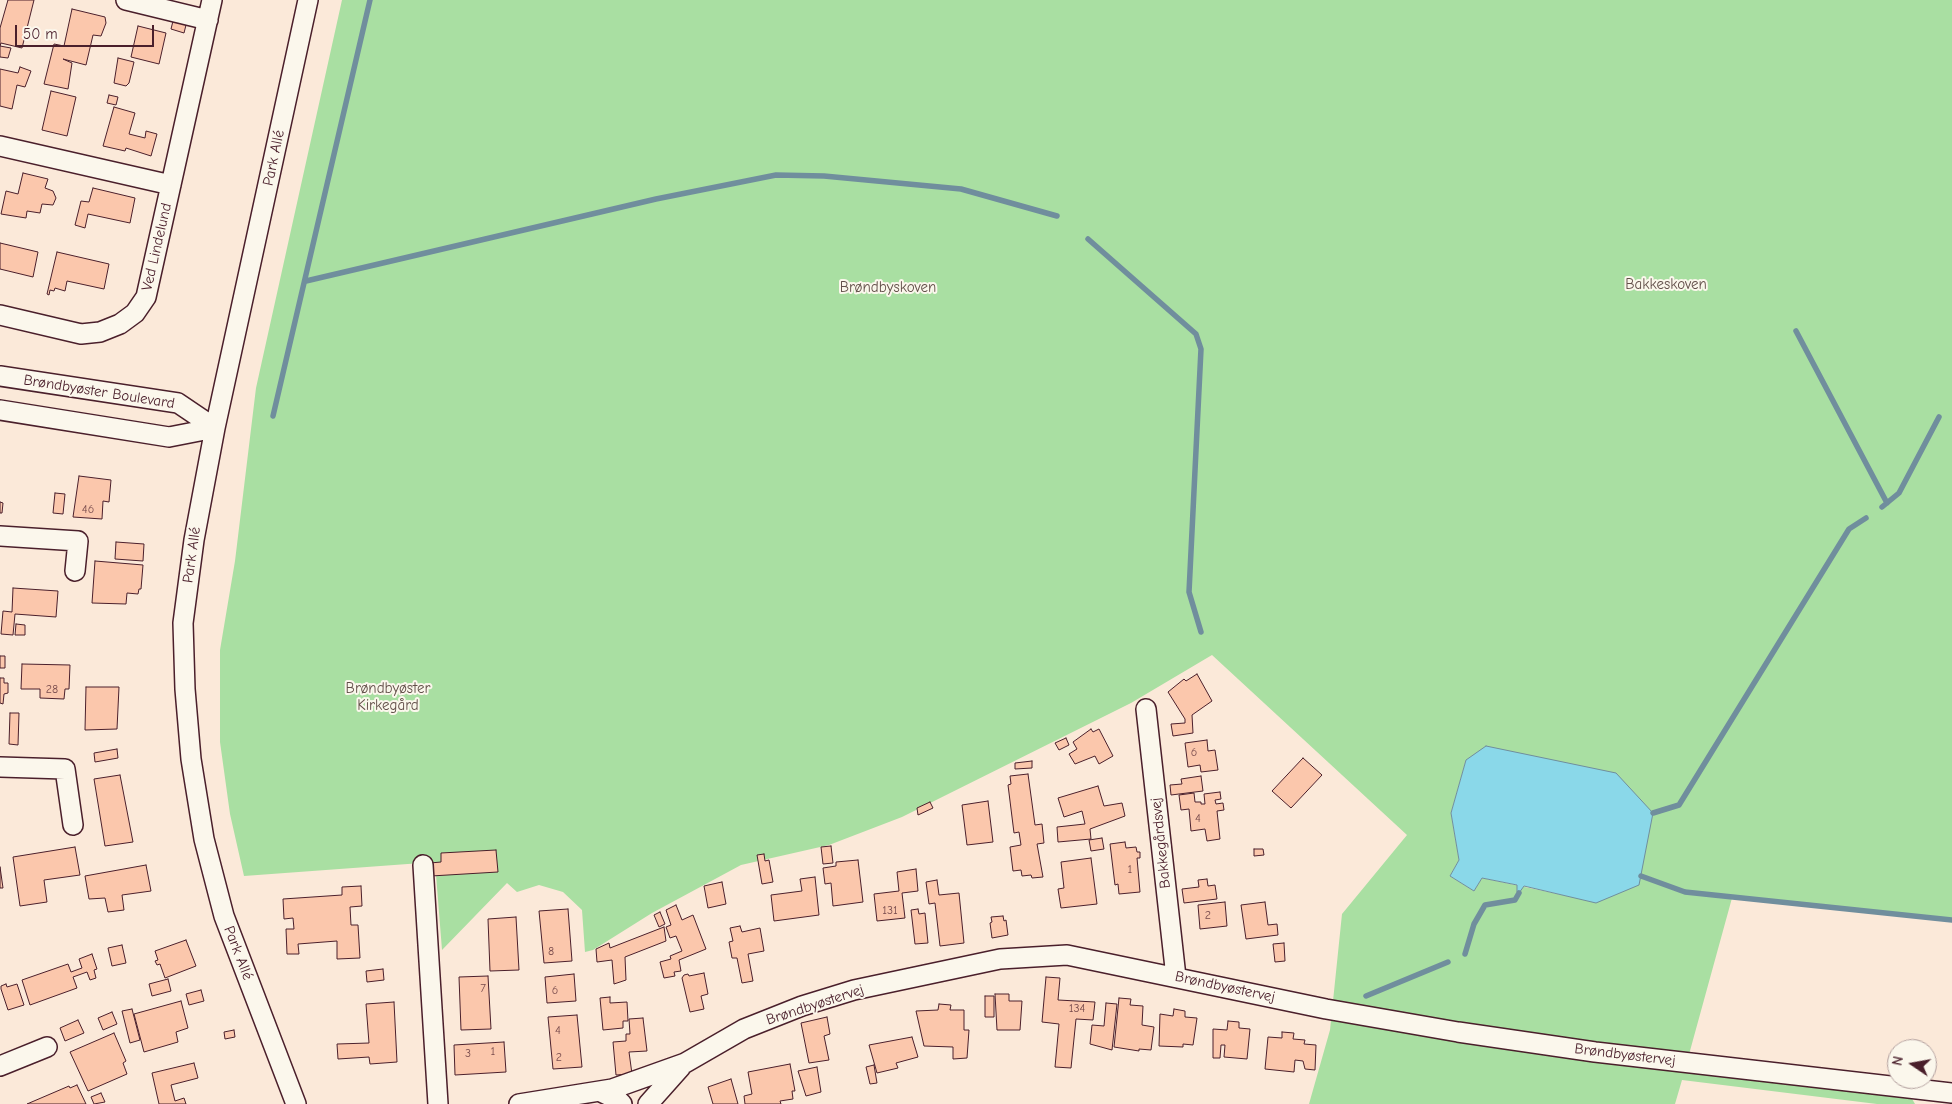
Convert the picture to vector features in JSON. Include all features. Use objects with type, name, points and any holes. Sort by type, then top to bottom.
[{"type":"street","points":[[126,0],[208,20]]},
{"type":"street","name":"Ved Lindelund","points":[[0,315],[81,334],[100,332],[120,324],[135,313],[146,298],[212,0]]},
{"type":"street","name":"Park Allé","points":[[296,1104],[224,916],[204,839],[190,759],[183,623],[194,540],[215,428],[308,0]]},
{"type":"street","name":"Ved Lindelund","points":[[0,146],[171,185]]},
{"type":"street","name":"Brøndbyøster Boulevard","points":[[0,376],[178,403],[215,428]]},
{"type":"street","points":[[0,410],[169,437],[215,428]]},
{"type":"street","points":[[0,536],[78,541],[75,570]]},
{"type":"street","name":"Bakkegårdsvej","points":[[1146,709],[1176,977]]},
{"type":"street","points":[[0,767],[65,768],[73,825]]},
{"type":"street","points":[[423,866],[438,1104]]},
{"type":"street","name":"Brøndbyøstervej","points":[[519,1104],[601,1092],[685,1063],[744,1029],[802,1006],[854,990],[1000,959],[1067,955],[1326,1009],[1458,1032],[1929,1097],[1952,1093]]},
{"type":"street","points":[[0,1066],[47,1047]]},
{"type":"street","points":[[648,1104],[685,1063]]},
{"type":"street","points":[[601,1092],[622,1104]]},
{"type":"green space","points":[[342,0],[1952,0],[1952,920],[1732,898],[1685,1069],[1911,1097],[1915,1104],[1877,1104],[1682,1080],[1675,1104],[1309,1104],[1330,1030],[1342,914],[1407,835],[1212,655],[1131,703],[902,817],[829,845],[741,865],[652,913],[593,950],[585,952],[582,910],[563,892],[539,885],[517,892],[507,883],[442,950],[435,862],[244,876],[230,814],[220,742],[220,650],[235,561],[256,388]],"holes":[[[1466,760],[1596,902],[1482,878],[1474,891],[1450,876],[1459,860],[1451,813]]]},
{"type":"water","points":[[1486,746],[1616,773],[1653,813],[1639,885],[1596,903],[1524,886],[1519,893],[1517,892],[1517,885],[1482,878],[1474,891],[1450,876],[1459,860],[1451,813],[1466,760]]},
{"type":"building","points":[[8,0],[34,0],[22,48],[1,43],[0,46],[0,28]]},
{"type":"building","points":[[72,9],[105,17],[106,23],[101,36],[93,35],[86,65],[63,59],[72,63],[68,89],[44,84],[54,44],[64,46]]},
{"type":"building","points":[[173,21],[186,25],[184,33],[171,29]]},
{"type":"building","points":[[138,26],[166,33],[159,64],[131,57]]},
{"type":"building","points":[[0,46],[11,48],[8,58],[0,57]]},
{"type":"building","points":[[118,58],[134,62],[129,83],[126,86],[114,83]]},
{"type":"building","points":[[20,67],[31,71],[25,87],[17,85],[12,109],[0,106],[0,69],[18,73]]},
{"type":"building","points":[[51,91],[76,97],[67,136],[42,130]]},
{"type":"building","points":[[109,95],[118,97],[116,105],[107,103]]},
{"type":"building","points":[[114,107],[135,113],[129,134],[145,138],[146,131],[157,134],[151,156],[126,148],[125,151],[103,146]]},
{"type":"building","points":[[23,173],[48,179],[45,188],[53,191],[56,198],[53,205],[42,204],[40,213],[27,211],[26,218],[1,214],[6,191],[18,194]]},
{"type":"building","points":[[93,188],[135,198],[130,223],[88,214],[85,228],[75,225],[81,201],[89,202]]},
{"type":"building","points":[[0,243],[38,252],[33,277],[0,269]]},
{"type":"building","points":[[57,252],[109,264],[104,289],[67,281],[65,291],[55,288],[54,291],[50,290],[49,295],[47,294]]},
{"type":"building","points":[[79,476],[111,480],[109,502],[103,501],[102,519],[73,517]]},
{"type":"building","points":[[55,493],[65,494],[63,514],[53,513]]},
{"type":"building","points":[[0,502],[3,503],[2,513],[0,513]]},
{"type":"building","points":[[116,542],[144,544],[143,561],[115,559]]},
{"type":"building","points":[[95,561],[143,565],[141,589],[139,589],[138,594],[127,593],[126,604],[92,603]]},
{"type":"building","points":[[13,588],[58,591],[56,617],[15,614],[13,635],[1,634],[3,611],[12,612]]},
{"type":"building","points":[[16,624],[25,625],[25,635],[15,635]]},
{"type":"building","points":[[0,656],[5,656],[5,668],[0,668]]},
{"type":"building","points":[[22,664],[70,665],[69,689],[65,689],[64,699],[40,698],[40,689],[21,689]]},
{"type":"building","points":[[1197,674],[1212,701],[1192,715],[1193,733],[1173,736],[1171,724],[1185,723],[1185,719],[1168,692],[1184,679],[1186,681]]},
{"type":"building","points":[[0,678],[4,678],[4,683],[8,683],[8,693],[4,694],[3,704],[0,703]]},
{"type":"building","points":[[86,687],[119,687],[117,729],[85,730]]},
{"type":"building","points":[[10,713],[19,713],[18,745],[9,744]]},
{"type":"building","points":[[1091,729],[1093,732],[1099,729],[1113,756],[1099,764],[1095,756],[1075,764],[1069,754],[1077,749],[1073,742]]},
{"type":"building","points":[[1066,738],[1069,745],[1059,750],[1055,743]]},
{"type":"building","points":[[1207,740],[1208,751],[1215,750],[1218,770],[1201,772],[1200,765],[1188,767],[1185,743]]},
{"type":"building","points":[[117,749],[118,758],[95,762],[94,753]]},
{"type":"building","points":[[1303,758],[1322,775],[1291,808],[1272,791]]},
{"type":"building","points":[[1032,761],[1032,768],[1015,769],[1015,763]]},
{"type":"building","points":[[1028,774],[1035,825],[1042,824],[1044,843],[1037,844],[1043,877],[1032,878],[1031,875],[1022,876],[1021,870],[1013,871],[1010,847],[1021,845],[1019,832],[1014,833],[1008,785],[1011,784],[1010,776]]},
{"type":"building","points":[[120,775],[133,842],[105,846],[94,779]]},
{"type":"building","points":[[1201,776],[1203,791],[1171,795],[1170,785],[1182,784],[1181,779]]},
{"type":"building","points":[[1098,786],[1104,806],[1122,803],[1125,816],[1090,829],[1091,839],[1058,842],[1057,827],[1085,824],[1082,811],[1064,817],[1058,798]]},
{"type":"building","points":[[1220,792],[1221,799],[1215,800],[1216,804],[1223,803],[1224,810],[1217,811],[1220,839],[1207,841],[1205,829],[1191,831],[1189,809],[1181,810],[1179,795],[1194,793],[1195,802],[1205,804],[1204,794]]},
{"type":"building","points":[[988,801],[993,842],[967,845],[962,805]]},
{"type":"building","points":[[930,802],[933,808],[918,815],[917,808]]},
{"type":"building","points":[[1102,838],[1104,849],[1091,851],[1089,840]]},
{"type":"building","points":[[1125,842],[1126,848],[1136,847],[1137,852],[1140,852],[1140,858],[1137,858],[1140,892],[1119,894],[1118,884],[1115,885],[1110,844]]},
{"type":"building","points":[[831,846],[833,863],[823,864],[821,847]]},
{"type":"building","points":[[75,847],[80,875],[44,880],[47,902],[20,906],[13,857]]},
{"type":"building","points":[[1254,849],[1263,849],[1264,855],[1254,856]]},
{"type":"building","points":[[496,850],[498,872],[431,876],[430,863],[441,862],[441,853]]},
{"type":"building","points":[[764,854],[765,861],[769,860],[773,882],[762,884],[757,855]]},
{"type":"building","points":[[1091,858],[1097,904],[1061,908],[1058,889],[1064,888],[1061,862]]},
{"type":"building","points":[[858,860],[863,902],[833,906],[831,883],[825,884],[823,868],[836,866],[836,862]]},
{"type":"building","points":[[146,865],[151,891],[122,895],[124,910],[108,912],[105,898],[89,899],[85,876]]},
{"type":"building","points":[[0,867],[3,888],[0,888]]},
{"type":"building","points":[[916,869],[918,891],[902,893],[905,918],[877,921],[874,894],[899,891],[897,872]]},
{"type":"building","points":[[815,877],[819,915],[774,921],[771,895],[802,891],[800,879]]},
{"type":"building","points":[[1207,879],[1208,886],[1215,885],[1217,899],[1184,903],[1182,889],[1199,887],[1198,880]]},
{"type":"building","points":[[937,880],[939,895],[959,893],[964,943],[940,946],[935,903],[929,904],[926,882]]},
{"type":"building","points":[[722,882],[726,904],[708,908],[704,886]]},
{"type":"building","points":[[361,886],[362,906],[350,907],[351,925],[358,925],[360,958],[337,959],[337,941],[298,944],[299,954],[287,954],[286,929],[294,929],[293,918],[284,919],[283,899],[342,895],[342,887]]},
{"type":"building","points":[[1225,902],[1227,926],[1200,929],[1198,905]]},
{"type":"building","points":[[1265,902],[1268,925],[1277,924],[1278,935],[1246,939],[1241,905]]},
{"type":"building","points":[[676,905],[682,920],[693,915],[706,949],[679,960],[681,971],[674,972],[675,976],[664,978],[660,962],[671,959],[670,956],[682,951],[676,936],[670,938],[666,927],[671,925],[666,910]]},
{"type":"building","points":[[568,909],[572,961],[544,963],[539,911]]},
{"type":"building","points":[[918,909],[919,914],[925,913],[928,943],[915,944],[911,910]]},
{"type":"building","points":[[660,912],[665,924],[659,927],[654,915]]},
{"type":"building","points":[[1003,916],[1004,921],[1006,920],[1008,935],[992,938],[991,917]]},
{"type":"building","points":[[516,917],[519,970],[490,971],[488,919]]},
{"type":"building","points":[[740,926],[742,932],[760,928],[764,951],[748,954],[753,981],[742,983],[737,958],[732,958],[729,942],[733,941],[730,928]]},
{"type":"building","points":[[664,927],[666,941],[625,957],[626,980],[614,984],[612,960],[597,962],[596,949],[609,943],[610,948]]},
{"type":"building","points":[[186,940],[196,966],[165,978],[160,964],[157,965],[155,961],[158,960],[155,951]]},
{"type":"building","points":[[1284,943],[1285,961],[1275,962],[1273,944]]},
{"type":"building","points":[[122,945],[126,963],[112,966],[108,948]]},
{"type":"building","points":[[92,954],[97,969],[94,970],[96,978],[90,980],[87,972],[73,977],[77,988],[30,1005],[22,980],[68,964],[71,972],[82,968],[79,959]]},
{"type":"building","points":[[383,969],[384,980],[367,982],[366,971]]},
{"type":"building","points":[[704,973],[708,994],[701,996],[704,1009],[690,1012],[682,978],[688,974],[689,976]]},
{"type":"building","points":[[574,974],[576,1001],[547,1003],[545,977]]},
{"type":"building","points":[[488,976],[491,1029],[461,1030],[459,977]]},
{"type":"building","points":[[1046,977],[1060,978],[1058,1000],[1095,1002],[1093,1020],[1076,1019],[1071,1068],[1055,1067],[1059,1024],[1042,1022]]},
{"type":"building","points":[[168,979],[171,991],[152,996],[149,984]]},
{"type":"building","points":[[6,984],[7,987],[17,984],[24,1005],[8,1010],[1,989],[1,986]]},
{"type":"building","points":[[201,990],[204,1001],[189,1005],[186,994]]},
{"type":"building","points":[[995,994],[1009,994],[1009,1001],[1022,1001],[1020,1030],[997,1030]]},
{"type":"building","points":[[985,996],[994,996],[994,1017],[985,1017]]},
{"type":"building","points":[[610,997],[610,1003],[627,1002],[628,1021],[623,1021],[623,1028],[603,1030],[600,998]]},
{"type":"building","points":[[1119,998],[1131,999],[1130,1005],[1143,1006],[1142,1025],[1154,1027],[1151,1050],[1139,1049],[1139,1051],[1114,1047]]},
{"type":"building","points":[[181,1001],[188,1028],[176,1032],[178,1042],[144,1052],[134,1014]]},
{"type":"building","points":[[394,1002],[397,1062],[370,1064],[369,1057],[338,1059],[337,1044],[369,1043],[366,1004]]},
{"type":"building","points":[[1106,1003],[1117,1004],[1112,1050],[1090,1044],[1092,1025],[1104,1026]]},
{"type":"building","points":[[939,1004],[951,1005],[950,1010],[964,1010],[964,1030],[969,1030],[967,1058],[953,1059],[953,1047],[924,1046],[916,1011],[938,1010]]},
{"type":"building","points":[[132,1009],[140,1040],[130,1043],[122,1011]]},
{"type":"building","points":[[1174,1009],[1185,1011],[1185,1017],[1197,1018],[1193,1045],[1183,1044],[1183,1047],[1159,1046],[1160,1014],[1173,1016]]},
{"type":"building","points":[[112,1012],[117,1024],[103,1030],[98,1018]]},
{"type":"building","points":[[577,1015],[582,1067],[553,1069],[548,1017]]},
{"type":"building","points":[[827,1017],[830,1034],[824,1036],[829,1060],[809,1063],[801,1023]]},
{"type":"building","points":[[643,1018],[647,1051],[629,1052],[632,1074],[616,1075],[613,1042],[626,1041],[626,1034],[630,1034],[629,1019]]},
{"type":"building","points":[[78,1020],[84,1033],[65,1041],[60,1028]]},
{"type":"building","points":[[1228,1021],[1239,1022],[1239,1028],[1250,1029],[1247,1059],[1224,1057],[1225,1045],[1221,1045],[1220,1058],[1213,1058],[1213,1029],[1227,1030]]},
{"type":"building","points":[[234,1030],[235,1037],[225,1039],[224,1032]]},
{"type":"building","points":[[1282,1032],[1294,1033],[1293,1039],[1305,1040],[1304,1044],[1316,1045],[1315,1070],[1305,1069],[1303,1061],[1295,1060],[1294,1072],[1265,1069],[1268,1037],[1282,1038]]},
{"type":"building","points":[[114,1033],[126,1061],[123,1063],[127,1074],[88,1091],[70,1052]]},
{"type":"building","points":[[912,1037],[918,1057],[896,1063],[898,1068],[877,1073],[869,1045]]},
{"type":"building","points":[[504,1042],[506,1072],[455,1075],[454,1045]]},
{"type":"building","points":[[194,1063],[198,1078],[171,1085],[175,1101],[184,1098],[186,1104],[159,1104],[152,1073]]},
{"type":"building","points":[[790,1064],[795,1091],[792,1091],[793,1099],[780,1101],[781,1104],[745,1104],[744,1096],[752,1094],[748,1072]]},
{"type":"building","points":[[874,1065],[877,1083],[870,1084],[866,1067]]},
{"type":"building","points":[[817,1067],[821,1092],[806,1096],[798,1071]]},
{"type":"building","points":[[731,1079],[738,1104],[713,1104],[708,1087]]},
{"type":"building","points":[[77,1085],[86,1104],[27,1104],[69,1086],[70,1088]]},
{"type":"building","points":[[101,1093],[105,1102],[94,1104],[91,1097]]},
{"type":"waterway","points":[[273,416],[370,0]]},
{"type":"waterway","points":[[306,281],[656,199],[776,175],[824,176],[961,189],[1057,216]]},
{"type":"waterway","points":[[1088,239],[1196,334],[1201,349],[1189,592],[1201,632]]},
{"type":"waterway","points":[[1796,331],[1887,503]]},
{"type":"waterway","points":[[1882,507],[1899,493],[1939,417]]},
{"type":"waterway","points":[[1653,813],[1679,805],[1849,529],[1866,518]]},
{"type":"waterway","points":[[1641,876],[1685,892],[1952,920]]},
{"type":"waterway","points":[[1465,954],[1474,924],[1485,905],[1515,900],[1519,893]]},
{"type":"waterway","points":[[1366,996],[1448,962]]},
{"type":"park label","name":"Bakkeskoven","points":[[1666,285]]},
{"type":"park label","name":"Brøndbyskoven","points":[[888,288]]},
{"type":"park label","name":"Brøndbyøster Kirkegård","points":[[388,698]]}]
